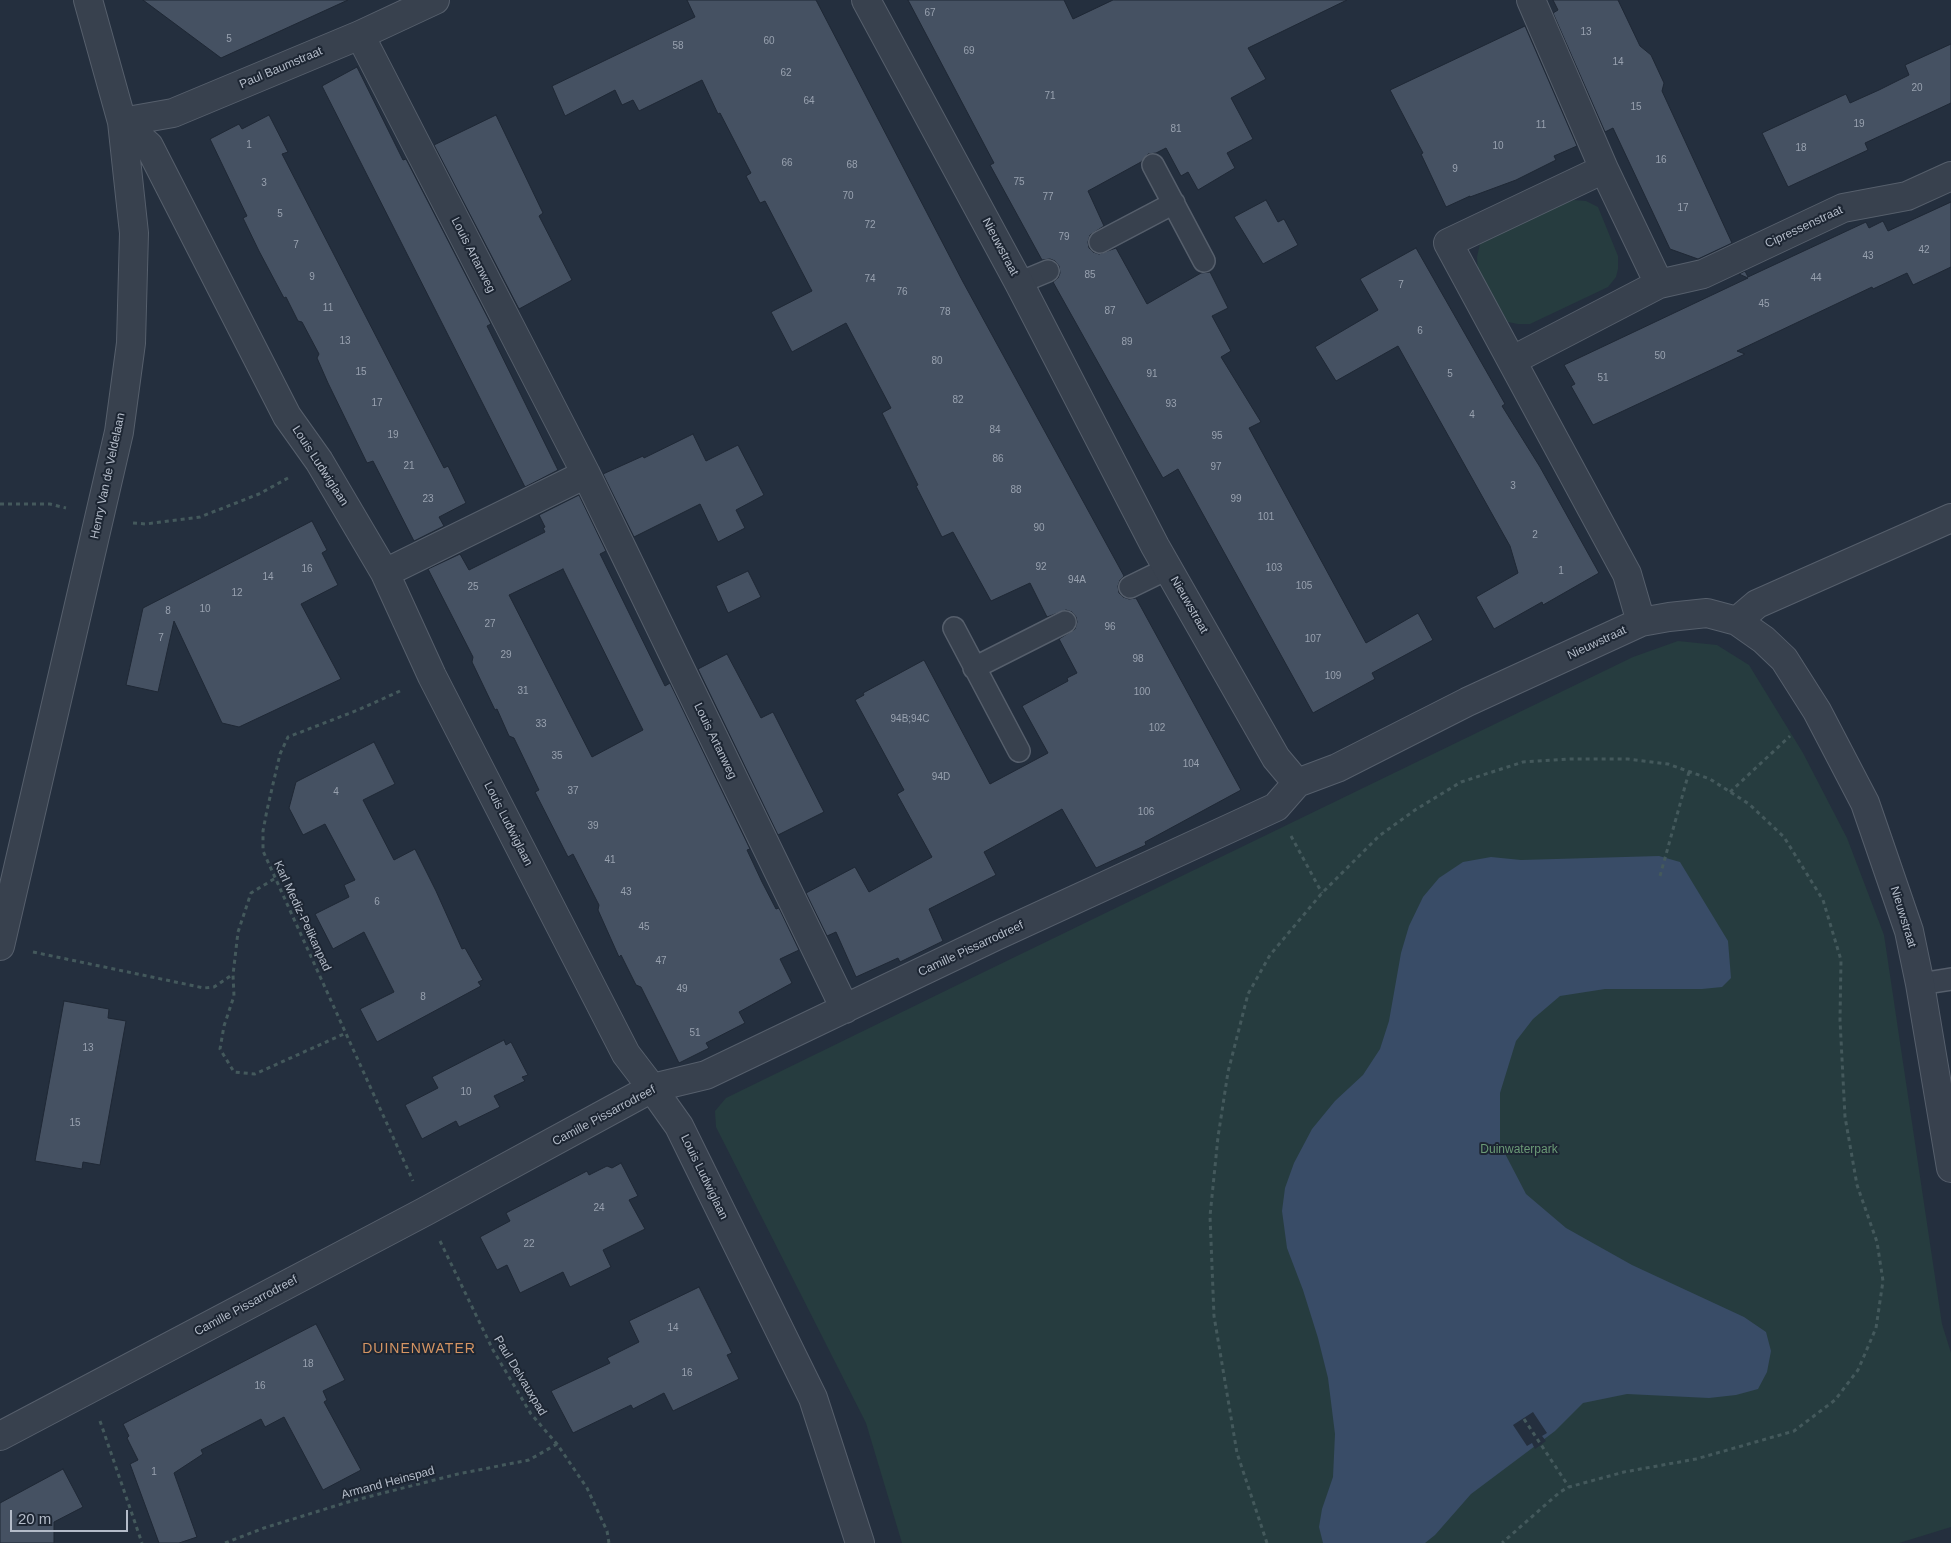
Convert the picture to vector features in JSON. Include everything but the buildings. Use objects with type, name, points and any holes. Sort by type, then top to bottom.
[{"type":"street","name":"Henry Van de Veldelaan","points":[[0,946],[119,432],[131,343],[134,233],[122,122],[88,0]]},
{"type":"street","name":"Paul Baumstraat","points":[[122,122],[173,113],[360,35],[435,0]]},
{"type":"street","name":"Nieuwstraat","points":[[866,0],[1019,283],[1155,546],[1276,758],[1297,783],[1337,768],[1468,702],[1641,622],[1669,616],[1707,613],[1737,621],[1764,640],[1784,659],[1817,711],[1865,803],[1909,931],[1920,984],[1951,1168]]},
{"type":"street","points":[[1531,0],[1604,169],[1659,284]]},
{"type":"street","name":"Louis Artanweg","points":[[360,35],[586,474],[845,1009]]},
{"type":"street","name":"Louis Ludwiglaan","points":[[122,122],[150,146],[287,416],[319,461],[385,573],[432,676],[626,1054],[679,1126],[813,1398],[860,1543]]},
{"type":"street","points":[[1604,169],[1448,242],[1627,574],[1641,622]]},
{"type":"street","name":"Cipressenstraat","points":[[1513,360],[1659,284],[1703,274],[1843,208],[1907,196],[1951,176]]},
{"type":"street","points":[[385,573],[586,474]]},
{"type":"street","points":[[1737,621],[1757,604],[1951,518]]},
{"type":"street","name":"Camille Pissarrodreef","points":[[0,1436],[426,1211],[652,1088],[706,1075],[1005,932],[1276,807],[1297,783]]},
{"type":"lane","points":[[1153,165],[1204,261]]},
{"type":"lane","points":[[1100,242],[1174,203]]},
{"type":"lane","points":[[1019,283],[1048,271]]},
{"type":"lane","points":[[1130,587],[1168,568]]},
{"type":"lane","points":[[974,668],[1065,622]]},
{"type":"lane","points":[[954,628],[1019,751]]},
{"type":"lane","points":[[1920,984],[1951,979]]},
{"type":"path","points":[[0,504],[50,504],[100,516],[117,523],[146,524],[200,517],[260,494],[319,461]]},
{"type":"path","name":"Karl Mediz-Pelikanpad","points":[[426,1211],[274,879],[263,851],[263,831],[280,754],[288,737],[358,710],[432,676]]},
{"type":"path","points":[[1730,792],[1817,711]]},
{"type":"path","points":[[1267,1543],[1236,1443],[1214,1316],[1210,1216],[1218,1137],[1228,1072],[1248,994],[1270,955],[1322,893],[1379,836],[1414,810],[1461,782],[1522,762],[1570,759],[1628,759],[1668,764],[1710,779],[1749,804],[1784,837],[1823,900],[1840,960],[1840,1020],[1845,1117],[1858,1185],[1877,1242],[1884,1281],[1876,1328],[1858,1370],[1835,1400],[1794,1431],[1696,1459],[1624,1472],[1569,1487],[1560,1492],[1502,1543]]},
{"type":"path","points":[[1660,876],[1689,772]]},
{"type":"path","points":[[1276,807],[1322,893]]},
{"type":"path","points":[[274,879],[251,893],[238,932],[233,975],[234,996],[224,1026],[220,1049],[234,1072],[256,1074],[346,1033]]},
{"type":"path","points":[[0,946],[204,988],[214,987],[233,975]]},
{"type":"path","name":"Paul Delvauxpad","points":[[426,1211],[493,1350],[531,1414],[556,1444],[587,1488],[607,1531],[610,1543]]},
{"type":"path","points":[[89,1390],[122,1480],[142,1543]]},
{"type":"path","points":[[1524,1419],[1569,1487]]},
{"type":"path","name":"Armand Heinspad","points":[[225,1543],[264,1528],[348,1502],[458,1474],[529,1460],[556,1444]]},
{"type":"green space","points":[[1574,200],[1586,201],[1598,207],[1618,256],[1616,277],[1608,287],[1530,324],[1508,322],[1478,272],[1477,257],[1480,244],[1487,237],[1562,203]]},
{"type":"green space","name":"Duinwaterpark","points":[[1678,641],[1717,645],[1749,665],[1803,753],[1847,838],[1884,935],[1942,1324],[1951,1353],[1951,1527],[1899,1543],[902,1543],[866,1423],[716,1127],[715,1111],[726,1098],[1633,657]]},
{"type":"water","points":[[1659,856],[1680,862],[1728,941],[1731,978],[1722,987],[1702,989],[1605,989],[1560,996],[1533,1019],[1516,1041],[1500,1093],[1500,1144],[1526,1194],[1566,1228],[1632,1265],[1744,1317],[1766,1332],[1771,1351],[1767,1372],[1758,1389],[1736,1395],[1709,1398],[1627,1394],[1583,1403],[1555,1431],[1471,1494],[1435,1535],[1425,1543],[1323,1543],[1319,1527],[1322,1509],[1333,1477],[1335,1434],[1328,1378],[1318,1338],[1287,1248],[1282,1211],[1285,1188],[1294,1163],[1312,1129],[1335,1101],[1363,1075],[1380,1049],[1389,1021],[1401,953],[1409,926],[1423,897],[1439,878],[1463,862],[1491,857],[1521,860]]},
{"type":"pier","points":[[1533,1412],[1547,1433],[1542,1436],[1546,1441],[1535,1449],[1532,1443],[1527,1446],[1513,1425]]},
{"type":"district","name":"DUINENWATER","points":[[419,1349]]}]
